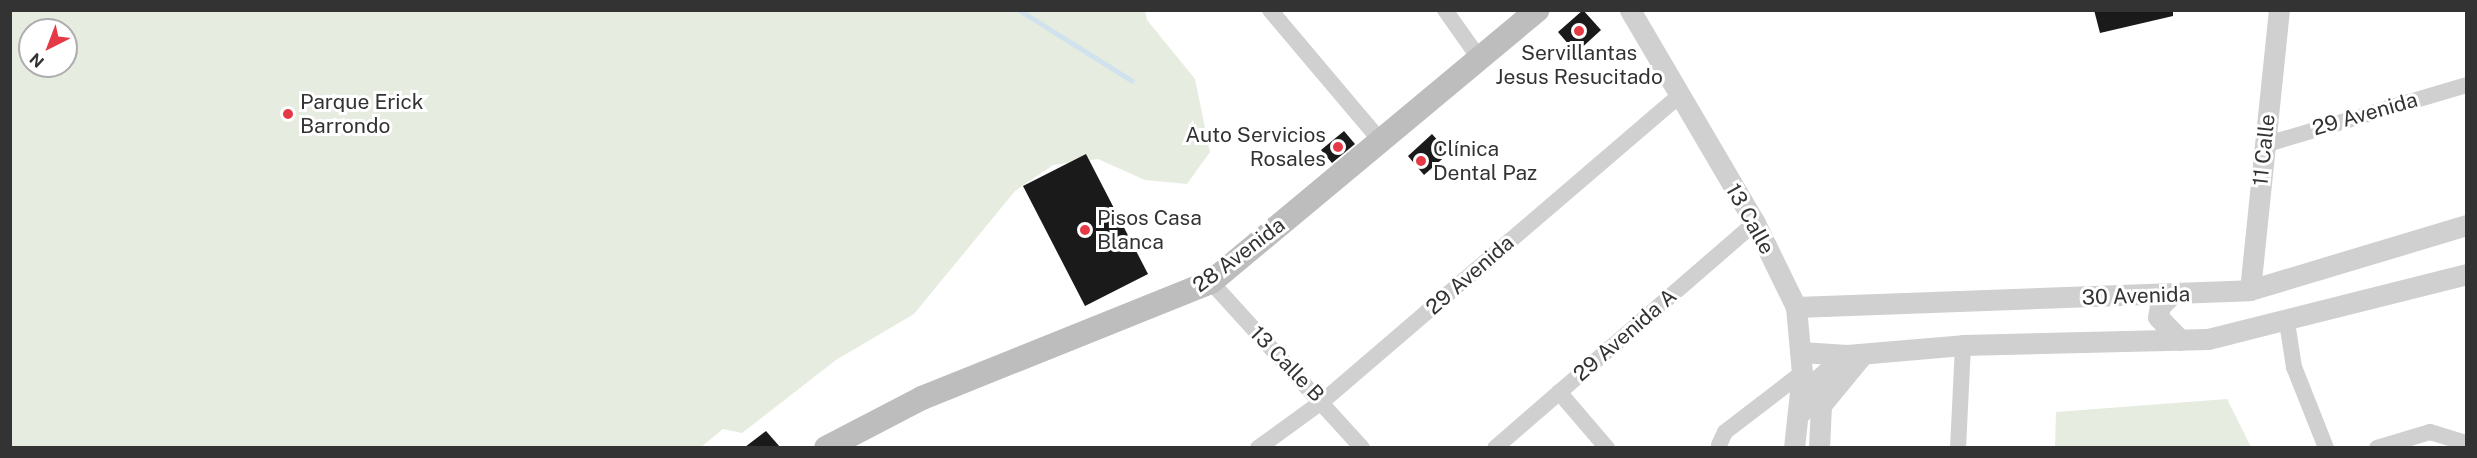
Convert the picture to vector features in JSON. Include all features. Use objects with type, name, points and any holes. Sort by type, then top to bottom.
[{"type":"main road","name":"28 Avenida","points":[[826,447],[922,398],[1211,282],[1538,10]]},
{"type":"street","points":[[1270,10],[1380,140]]},
{"type":"street","points":[[1445,10],[1479,58]]},
{"type":"street","name":"13 Calle","points":[[1630,10],[1678,97],[1755,223],[1796,308],[1802,373],[1794,447]]},
{"type":"street","name":"11 Calle","points":[[2250,290],[2279,10]]},
{"type":"street","name":"29 Avenida","points":[[2264,145],[2466,84]]},
{"type":"street","name":"29 Avenida","points":[[1258,447],[1323,401],[1678,97]]},
{"type":"street","name":"29 Avenida A","points":[[1496,447],[1755,223]]},
{"type":"street","name":"30 Avenida","points":[[1796,308],[2171,295],[2250,290],[2466,225]]},
{"type":"street","points":[[1801,352],[1855,354],[1963,345],[2208,339],[2287,322],[2466,274]]},
{"type":"street","name":"13 Calle B","points":[[1211,282],[1323,401],[1362,447]]},
{"type":"street","points":[[2171,295],[2160,306],[2158,317],[2180,340]]},
{"type":"street","points":[[2287,322],[2294,367],[2326,447]]},
{"type":"street","points":[[1958,447],[1963,345]]},
{"type":"street","points":[[1797,420],[1819,380],[1855,354]]},
{"type":"street","points":[[1819,447],[1821,405],[1855,354]]},
{"type":"street","points":[[1719,445],[1725,432],[1802,373]]},
{"type":"street","points":[[1559,392],[1607,447]]},
{"type":"street","points":[[2377,447],[2430,432],[2463,441]]},
{"type":"shaded area","name":"Parque Erick Barrondo","points":[[10,11],[1145,11],[1147,20],[1195,79],[1210,152],[1187,184],[1145,180],[1098,159],[1053,165],[1015,191],[914,314],[836,360],[742,433],[723,429],[701,447],[11,447]]},
{"type":"shaded area","points":[[2227,399],[2251,447],[2055,447],[2056,412]]},
{"type":"building","name":"Servillantas Jesus Resucitado","points":[[1583,10],[1601,30],[1576,53],[1558,32]]},
{"type":"building","points":[[2094,10],[2173,10],[2173,16],[2100,33]]},
{"type":"building","name":"Auto Servicios Rosales","points":[[1344,131],[1355,144],[1332,163],[1321,150]]},
{"type":"building","points":[[1432,134],[1449,153],[1424,175],[1408,156]]},
{"type":"building","name":"Pisos Casa Blanca","points":[[1086,154],[1148,274],[1085,306],[1023,186]]},
{"type":"building","points":[[766,431],[780,447],[745,447]]},
{"type":"waterway","points":[[1019,10],[1132,81]]},
{"type":"place","name":"Servillantas Jesus Resucitado","points":[[1579,31]]},
{"type":"place","name":"Parque Erick Barrondo","points":[[288,114]]},
{"type":"place","name":"Auto Servicios Rosales","points":[[1338,147]]},
{"type":"place","name":"Clínica Dental Paz","points":[[1421,161]]},
{"type":"place","name":"Pisos Casa Blanca","points":[[1085,230]]}]
